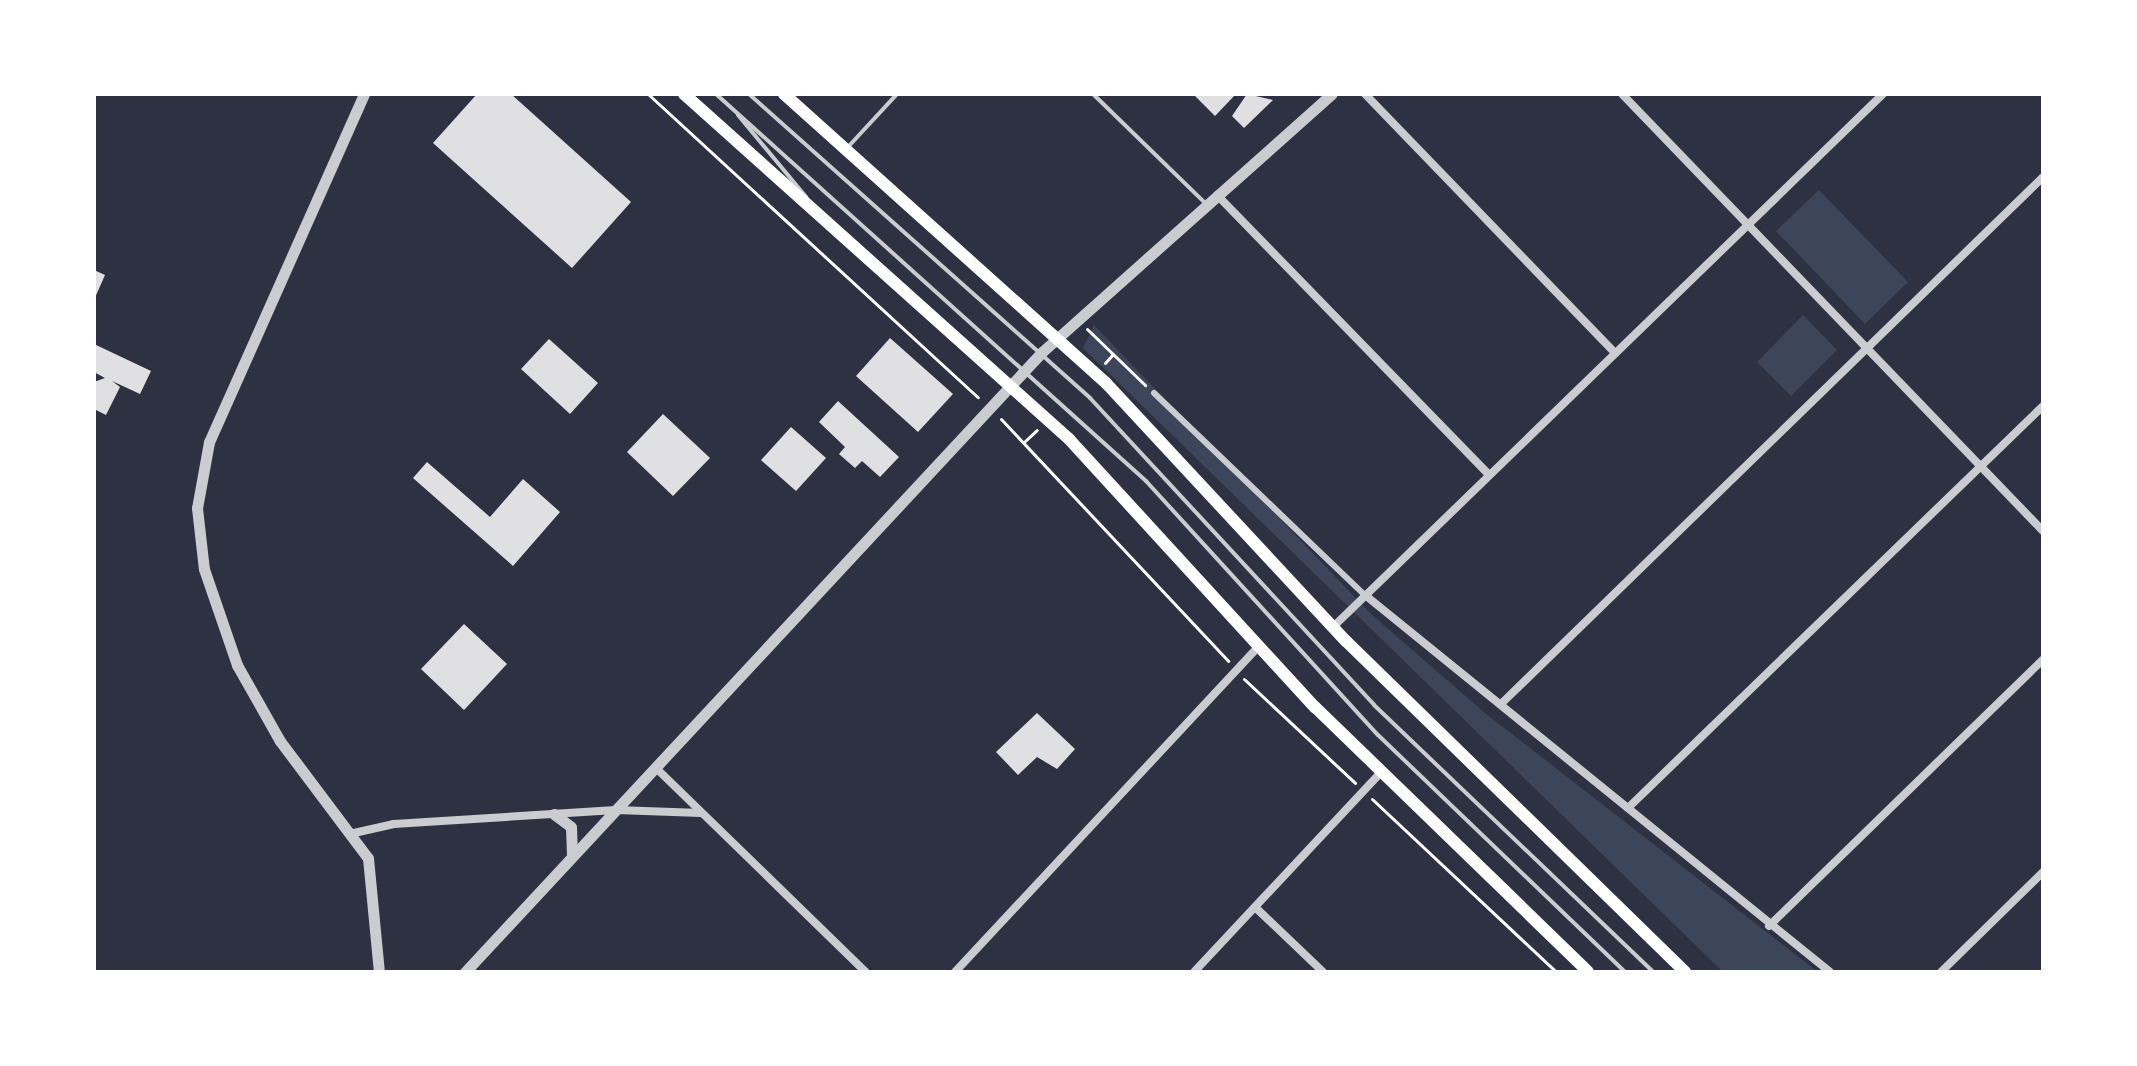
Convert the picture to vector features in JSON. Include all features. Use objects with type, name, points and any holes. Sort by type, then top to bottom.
[{"type":"main road","points":[[684,94],[1011,385],[1146,519],[1259,646],[1380,773],[1588,972]]},
{"type":"main road","points":[[784,94],[1058,336],[1333,627],[1685,972]]},
{"type":"street","points":[[364,94],[209,442],[197,508],[204,569],[237,665],[280,741],[354,833],[373,874],[379,972]]},
{"type":"street","points":[[465,972],[1027,367],[1076,318],[1332,94]]},
{"type":"street","points":[[1365,94],[1615,353]]},
{"type":"street","points":[[1622,94],[2043,531]]},
{"type":"street","points":[[1333,627],[1876,96]]},
{"type":"street","points":[[1503,702],[2043,177]]},
{"type":"street","points":[[1217,195],[1489,475]]},
{"type":"street","points":[[1154,393],[1365,595],[1503,702],[1769,926],[1830,972]]},
{"type":"street","points":[[1628,808],[2043,406]]},
{"type":"street","points":[[955,972],[1259,646]]},
{"type":"street","points":[[1769,926],[2043,660]]},
{"type":"street","points":[[656,768],[866,972]]},
{"type":"street","points":[[1194,972],[1380,773]]},
{"type":"street","points":[[354,833],[384,824],[616,810],[701,813]]},
{"type":"street","points":[[554,814],[575,838],[570,860]]},
{"type":"street","points":[[1941,972],[2043,872]]},
{"type":"street","points":[[1255,907],[1323,972]]},
{"type":"lane","points":[[716,94],[1027,367],[1193,530],[1378,735],[1625,972]]},
{"type":"lane","points":[[749,94],[1042,352],[1194,505],[1374,705],[1653,972]]},
{"type":"lane","points":[[846,149],[897,94]]},
{"type":"lane","points":[[1093,94],[1206,204]]},
{"type":"lane","points":[[735,110],[812,207]]},
{"type":"path","points":[[648,94],[989,408],[1236,670],[1556,972]]},
{"type":"path","points":[[1076,318],[1154,393]]},
{"type":"shaded area","points":[[1819,190],[1908,282],[1865,324],[1776,231]]},
{"type":"shaded area","points":[[1803,315],[1837,350],[1791,396],[1757,362]]},
{"type":"shaded area","points":[[1094,325],[1371,614],[1485,713],[1818,972],[1723,972],[1083,348]]},
{"type":"building","points":[[477,94],[511,94],[631,202],[572,268],[433,143]]},
{"type":"building","points":[[1193,94],[1236,94],[1215,116]]},
{"type":"building","points":[[1247,94],[1273,100],[1244,128],[1232,116]]},
{"type":"building","points":[[94,270],[105,275],[94,300]]},
{"type":"building","points":[[890,338],[953,394],[918,432],[856,376]]},
{"type":"building","points":[[549,339],[598,383],[570,414],[521,369]]},
{"type":"building","points":[[94,344],[151,371],[140,394],[112,381],[120,387],[106,415],[94,409],[94,382],[105,378],[94,372]]},
{"type":"building","points":[[838,401],[899,457],[880,477],[862,461],[855,468],[839,454],[845,447],[819,422]]},
{"type":"building","points":[[663,414],[710,458],[673,496],[627,452]]},
{"type":"building","points":[[791,427],[826,458],[796,491],[761,460]]},
{"type":"building","points":[[427,462],[490,517],[523,479],[560,512],[513,566],[413,478]]},
{"type":"building","points":[[464,624],[507,664],[464,710],[421,669]]},
{"type":"building","points":[[1037,713],[1075,749],[1057,769],[1037,757],[1018,775],[996,752]]}]
